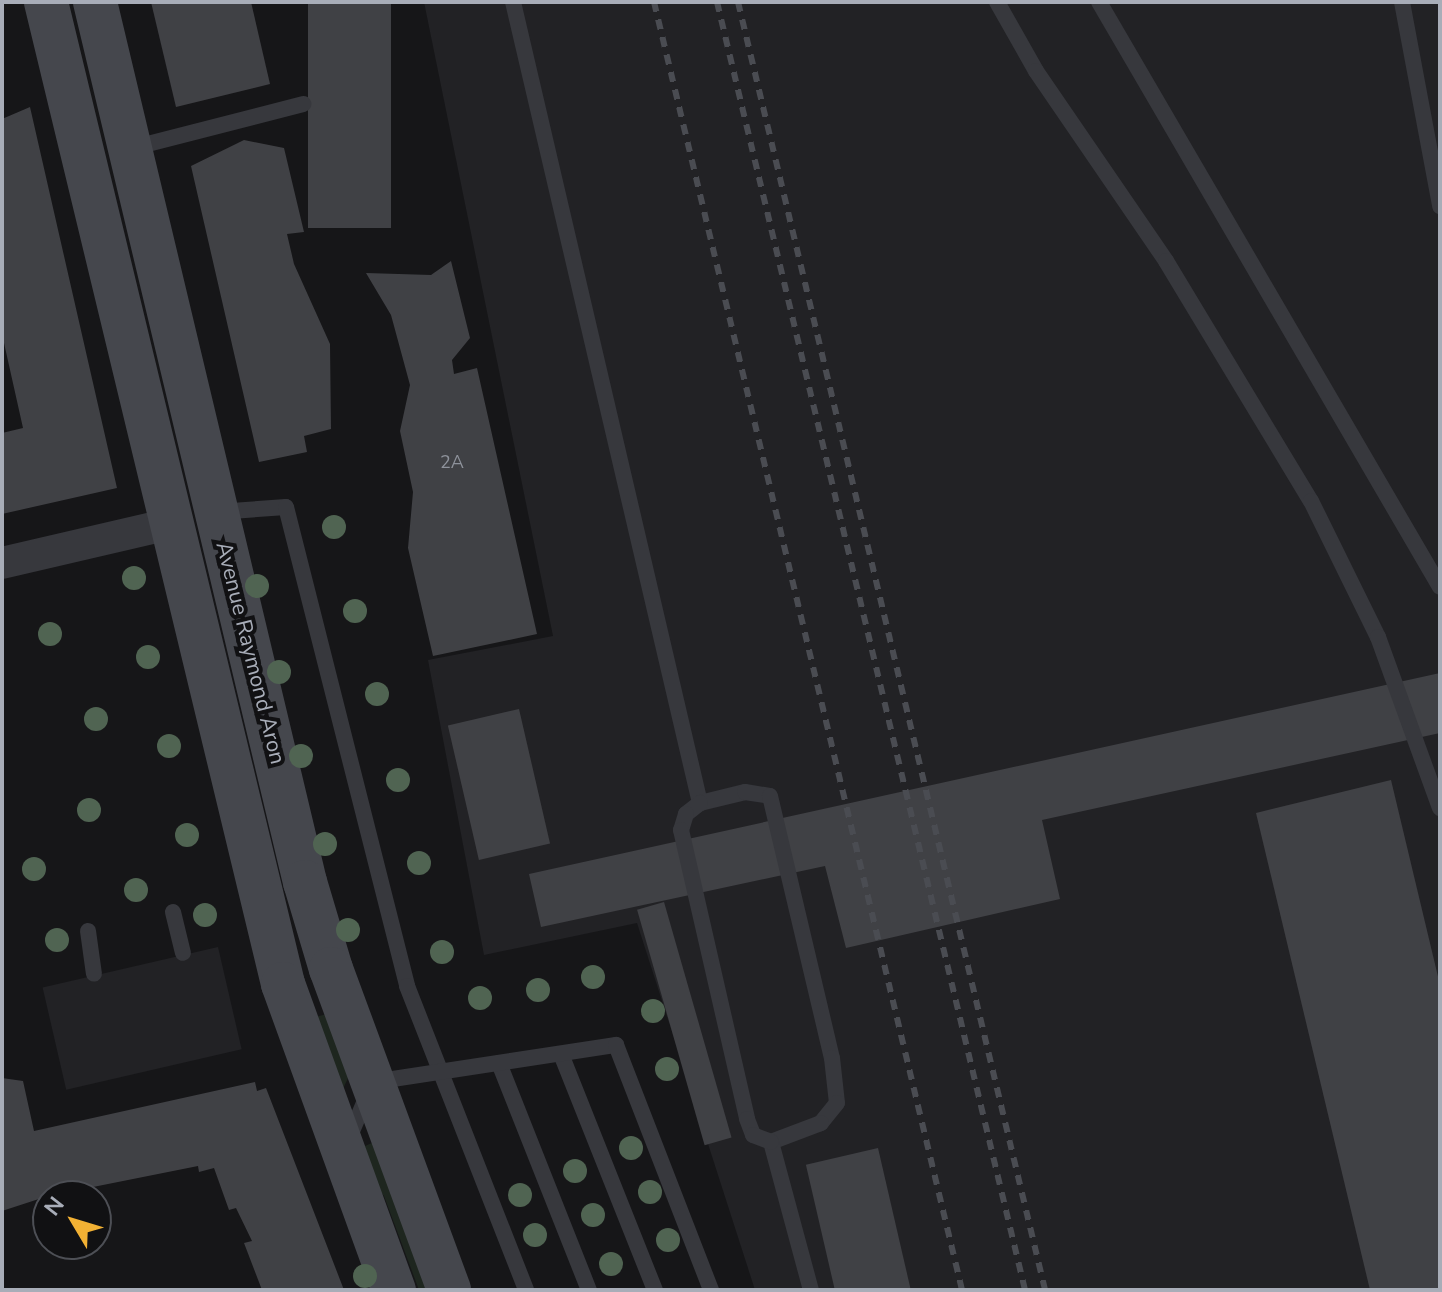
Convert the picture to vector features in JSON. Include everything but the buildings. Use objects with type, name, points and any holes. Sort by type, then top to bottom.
[{"type":"street","points":[[46,2],[283,984],[342,1154],[394,1290]]},
{"type":"street","name":"Avenue Raymond Aron","points":[[95,2],[309,896],[449,1290]]},
{"type":"street","points":[[2,563],[215,512]]},
{"type":"street","points":[[170,524],[190,532],[215,588],[241,685],[268,725]]},
{"type":"lane","points":[[513,2],[700,803]]},
{"type":"lane","points":[[997,2],[1036,71],[1166,261],[1311,501],[1378,637],[1440,808]]},
{"type":"lane","points":[[1099,2],[1440,587]]},
{"type":"lane","points":[[1402,2],[1440,206]]},
{"type":"lane","points":[[130,148],[303,104]]},
{"type":"lane","points":[[215,512],[286,507],[392,934],[437,1072],[526,1290]]},
{"type":"lane","points":[[745,792],[770,796],[832,1058],[837,1103],[821,1123],[771,1142],[753,1135],[747,1119],[681,830],[686,814],[700,803],[745,792]]},
{"type":"lane","points":[[173,912],[183,953]]},
{"type":"lane","points":[[88,931],[94,974]]},
{"type":"lane","points":[[342,1154],[373,1082],[616,1045],[711,1290]]},
{"type":"lane","points":[[561,1054],[655,1290]]},
{"type":"lane","points":[[499,1063],[589,1290]]},
{"type":"lane","points":[[771,1142],[811,1290]]},
{"type":"shaded area","points":[[424,2],[1440,2],[1440,1290],[755,1290],[637,923],[484,955],[428,660],[553,636]]},
{"type":"shaded area","points":[[218,947],[242,1049],[66,1090],[43,987]]},
{"type":"shaded area","points":[[331,1013],[352,1070],[337,1101],[307,1019]]},
{"type":"shaded area","points":[[379,1140],[439,1290],[419,1290],[384,1196],[368,1176],[365,1146]]},
{"type":"railway","points":[[654,2],[962,1290]]},
{"type":"railway","points":[[717,2],[1025,1290]]},
{"type":"railway","points":[[738,2],[1045,1290]]}]
